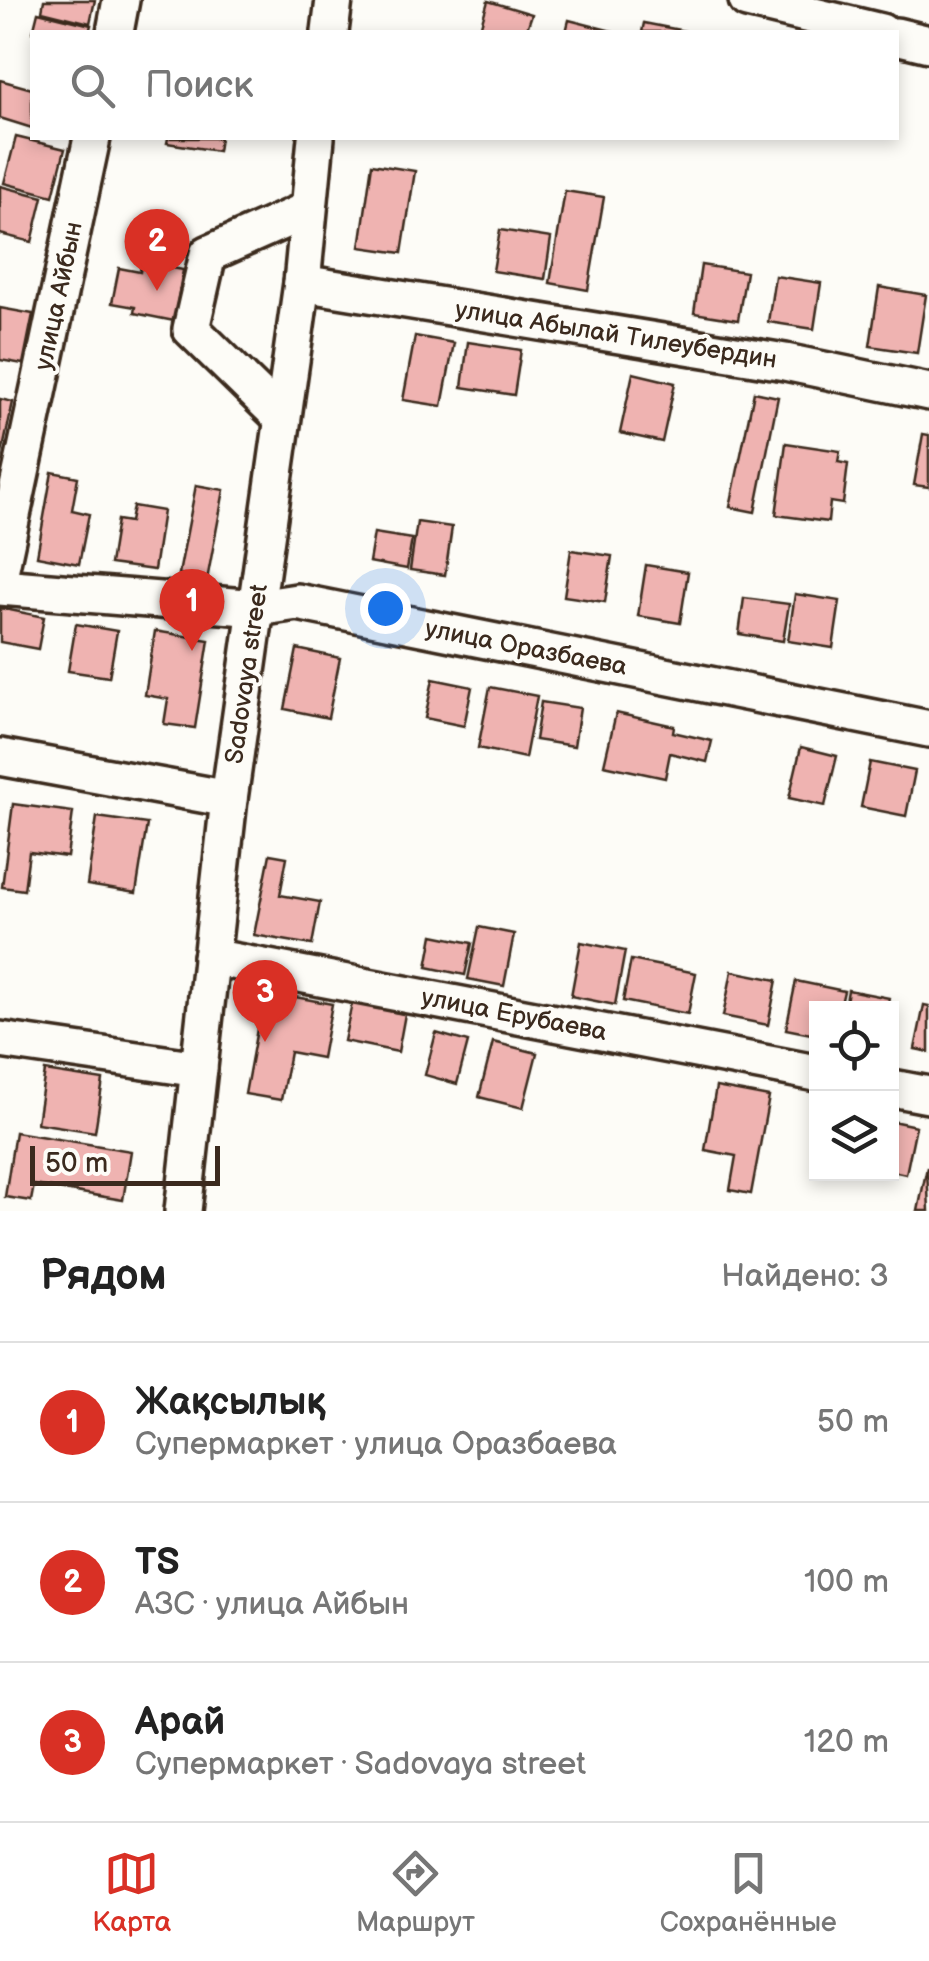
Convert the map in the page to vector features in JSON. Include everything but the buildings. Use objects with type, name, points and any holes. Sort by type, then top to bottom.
[{"type":"street","points":[[114,30],[122,0]]},
{"type":"street","points":[[330,30],[334,0]]},
{"type":"street","points":[[747,0],[873,30]]},
{"type":"street","points":[[899,37],[929,44]]},
{"type":"street","name":"улица Айбын","points":[[0,572],[92,140]]},
{"type":"street","name":"Sadovaya street","points":[[183,1211],[229,799],[302,283],[316,140]]},
{"type":"street","points":[[282,418],[191,329],[208,254],[308,210]]},
{"type":"street","name":"улица Абылай Тилеубердин","points":[[302,283],[785,362],[929,392]]},
{"type":"street","name":"улица Оразбаева","points":[[0,587],[258,608],[297,602],[929,729]]},
{"type":"street","points":[[0,757],[229,799]]},
{"type":"street","name":"улица Ерубаева","points":[[212,957],[809,1072]]},
{"type":"street","points":[[0,1040],[199,1069]]},
{"type":"street","points":[[899,1089],[929,1095]]},
{"type":"place","name":"TS","points":[[157,291]]},
{"type":"place","name":"Жақсылық","points":[[192,651]]},
{"type":"place","name":"Арай","points":[[265,1042]]}]
